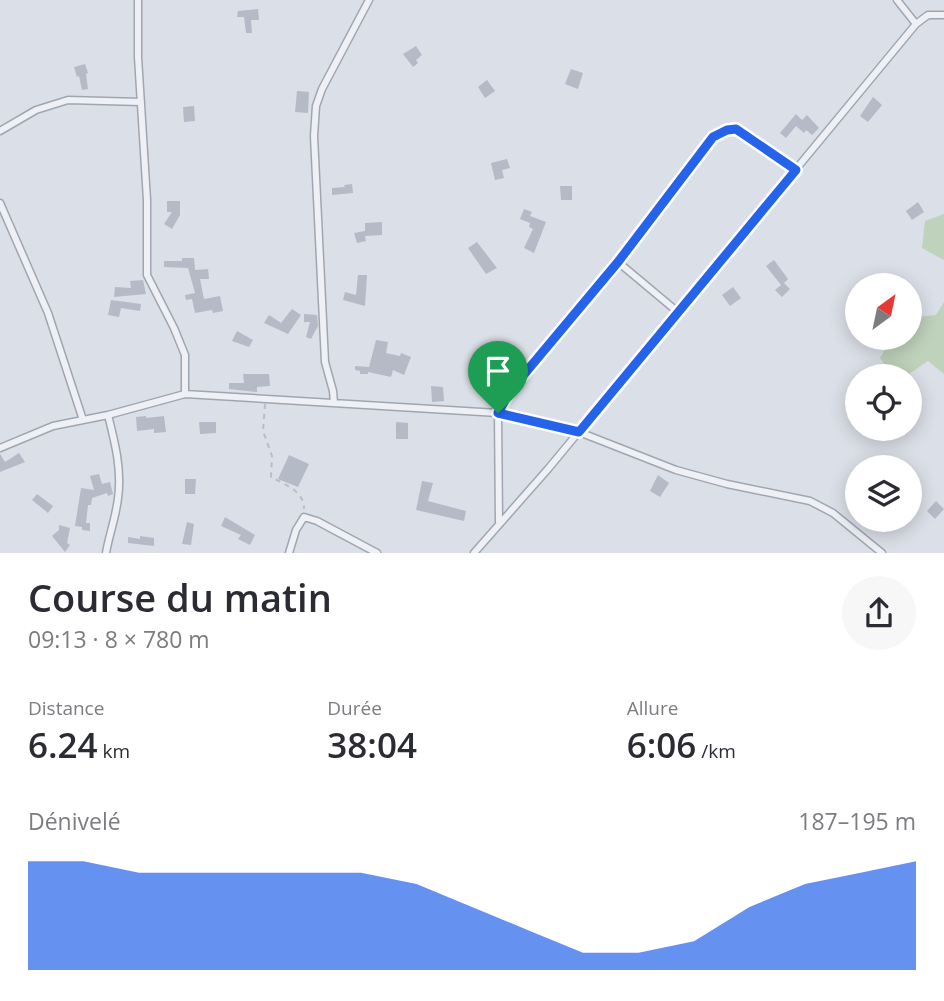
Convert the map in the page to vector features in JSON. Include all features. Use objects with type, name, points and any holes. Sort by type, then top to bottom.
[{"type":"street","points":[[138,0],[147,200],[147,275],[185,355],[185,394]]},
{"type":"street","points":[[334,403],[324,362],[314,136],[316,106],[322,89],[369,0]]},
{"type":"street","points":[[897,0],[916,24]]},
{"type":"street","points":[[474,553],[679,313],[916,24],[928,15],[944,15]]},
{"type":"street","points":[[0,131],[36,110],[68,100],[141,102]]},
{"type":"street","points":[[499,522],[498,413],[510,391],[618,262],[700,153],[719,133],[736,129],[796,170]]},
{"type":"street","points":[[0,203],[48,313],[83,420]]},
{"type":"street","points":[[618,262],[679,313]]},
{"type":"street","points":[[0,448],[53,426],[108,415],[185,394],[498,413],[579,432],[676,470],[727,484],[810,500],[832,513],[882,553]]},
{"type":"street","points":[[106,553],[118,499],[119,476],[108,415]]},
{"type":"street","points":[[289,553],[296,530],[304,517],[317,520],[377,553]]},
{"type":"path","points":[[265,400],[263,430],[272,457],[271,477],[296,491],[304,502],[304,517]]},
{"type":"green space","points":[[944,214],[944,260],[922,248],[925,221]]},
{"type":"green space","points":[[944,302],[944,374],[928,361],[922,365],[884,364],[880,358],[885,350],[922,350],[922,317],[936,315]]},
{"type":"building","points":[[258,9],[259,20],[251,20],[252,33],[246,33],[244,17],[237,17],[238,11]]},
{"type":"building","points":[[416,46],[422,55],[413,67],[403,54]]},
{"type":"building","points":[[85,64],[88,89],[82,90],[74,67]]},
{"type":"building","points":[[571,69],[583,73],[578,89],[565,84]]},
{"type":"building","points":[[487,80],[495,91],[485,98],[478,87]]},
{"type":"building","points":[[297,91],[309,92],[308,113],[295,112]]},
{"type":"building","points":[[873,97],[882,105],[868,122],[860,116]]},
{"type":"building","points":[[194,106],[195,121],[184,122],[183,107]]},
{"type":"building","points":[[796,114],[802,120],[807,115],[819,128],[812,135],[806,130],[804,133],[796,126],[786,138],[780,133]]},
{"type":"building","points":[[507,159],[510,168],[502,170],[504,178],[495,180],[491,163]]},
{"type":"building","points":[[352,184],[353,193],[332,195],[332,188]]},
{"type":"building","points":[[560,186],[572,186],[572,200],[561,200]]},
{"type":"building","points":[[167,201],[180,201],[180,215],[172,229],[164,224],[172,212],[167,212]]},
{"type":"building","points":[[918,202],[924,212],[912,220],[906,211]]},
{"type":"building","points":[[524,209],[532,212],[530,216],[546,222],[534,253],[524,248],[533,229],[529,227],[530,223],[520,219]]},
{"type":"building","points":[[382,222],[382,235],[365,236],[366,241],[357,243],[354,233],[365,231],[365,223]]},
{"type":"building","points":[[477,242],[497,268],[486,274],[468,248]]},
{"type":"building","points":[[182,258],[194,258],[195,270],[208,269],[209,279],[200,279],[204,299],[220,296],[223,311],[195,313],[192,299],[186,300],[185,295],[195,293],[188,268],[164,267],[164,261],[182,261]]},
{"type":"building","points":[[774,260],[788,279],[784,283],[790,289],[782,297],[775,290],[781,285],[766,266]]},
{"type":"building","points":[[358,275],[367,275],[365,306],[343,300],[345,292],[356,295]]},
{"type":"building","points":[[143,280],[146,294],[114,297],[115,287],[131,288],[130,281]]},
{"type":"building","points":[[733,287],[741,298],[730,306],[722,295]]},
{"type":"building","points":[[111,300],[141,304],[140,311],[121,308],[119,317],[108,315]]},
{"type":"building","points":[[292,309],[301,315],[288,334],[264,323],[269,315],[281,323]]},
{"type":"building","points":[[304,314],[317,315],[318,326],[311,339],[306,337],[310,322],[304,322]]},
{"type":"building","points":[[237,331],[253,340],[249,347],[232,341]]},
{"type":"building","points":[[376,340],[388,342],[386,353],[400,356],[401,353],[411,357],[404,375],[393,370],[391,377],[368,372],[360,374],[360,371],[355,370],[355,366],[369,367]]},
{"type":"building","points":[[243,374],[269,374],[270,386],[257,387],[257,392],[229,389],[229,383],[244,383]]},
{"type":"building","points":[[431,386],[443,387],[444,401],[432,402]]},
{"type":"building","points":[[164,416],[166,432],[154,433],[154,429],[137,431],[136,417]]},
{"type":"building","points":[[199,422],[216,422],[216,433],[200,434]]},
{"type":"building","points":[[396,422],[408,423],[408,439],[396,439]]},
{"type":"building","points":[[19,453],[25,462],[0,472],[0,454],[5,462]]},
{"type":"building","points":[[289,455],[309,464],[298,487],[278,479]]},
{"type":"building","points":[[99,474],[102,484],[110,482],[113,494],[108,496],[107,493],[92,498],[91,505],[88,505],[86,523],[90,523],[90,531],[82,530],[82,527],[75,526],[81,488],[94,490],[90,476]]},
{"type":"building","points":[[658,475],[669,483],[660,497],[650,491]]},
{"type":"building","points":[[185,479],[196,479],[195,494],[185,494]]},
{"type":"building","points":[[422,481],[433,483],[428,501],[466,511],[464,521],[416,510]]},
{"type":"building","points":[[37,494],[53,506],[48,513],[32,500]]},
{"type":"building","points":[[936,501],[944,509],[935,519],[927,511]]},
{"type":"building","points":[[225,517],[255,535],[250,545],[238,539],[241,535],[221,526]]},
{"type":"building","points":[[187,522],[194,524],[191,545],[182,544]]},
{"type":"building","points":[[59,525],[70,528],[67,543],[70,545],[65,552],[52,536],[59,530]]},
{"type":"building","points":[[140,536],[154,538],[154,546],[128,543],[128,537],[140,539]]},
{"type":"route","points":[[736,129],[796,170],[579,432],[498,413],[510,391],[618,262],[713,137],[736,129]]}]
